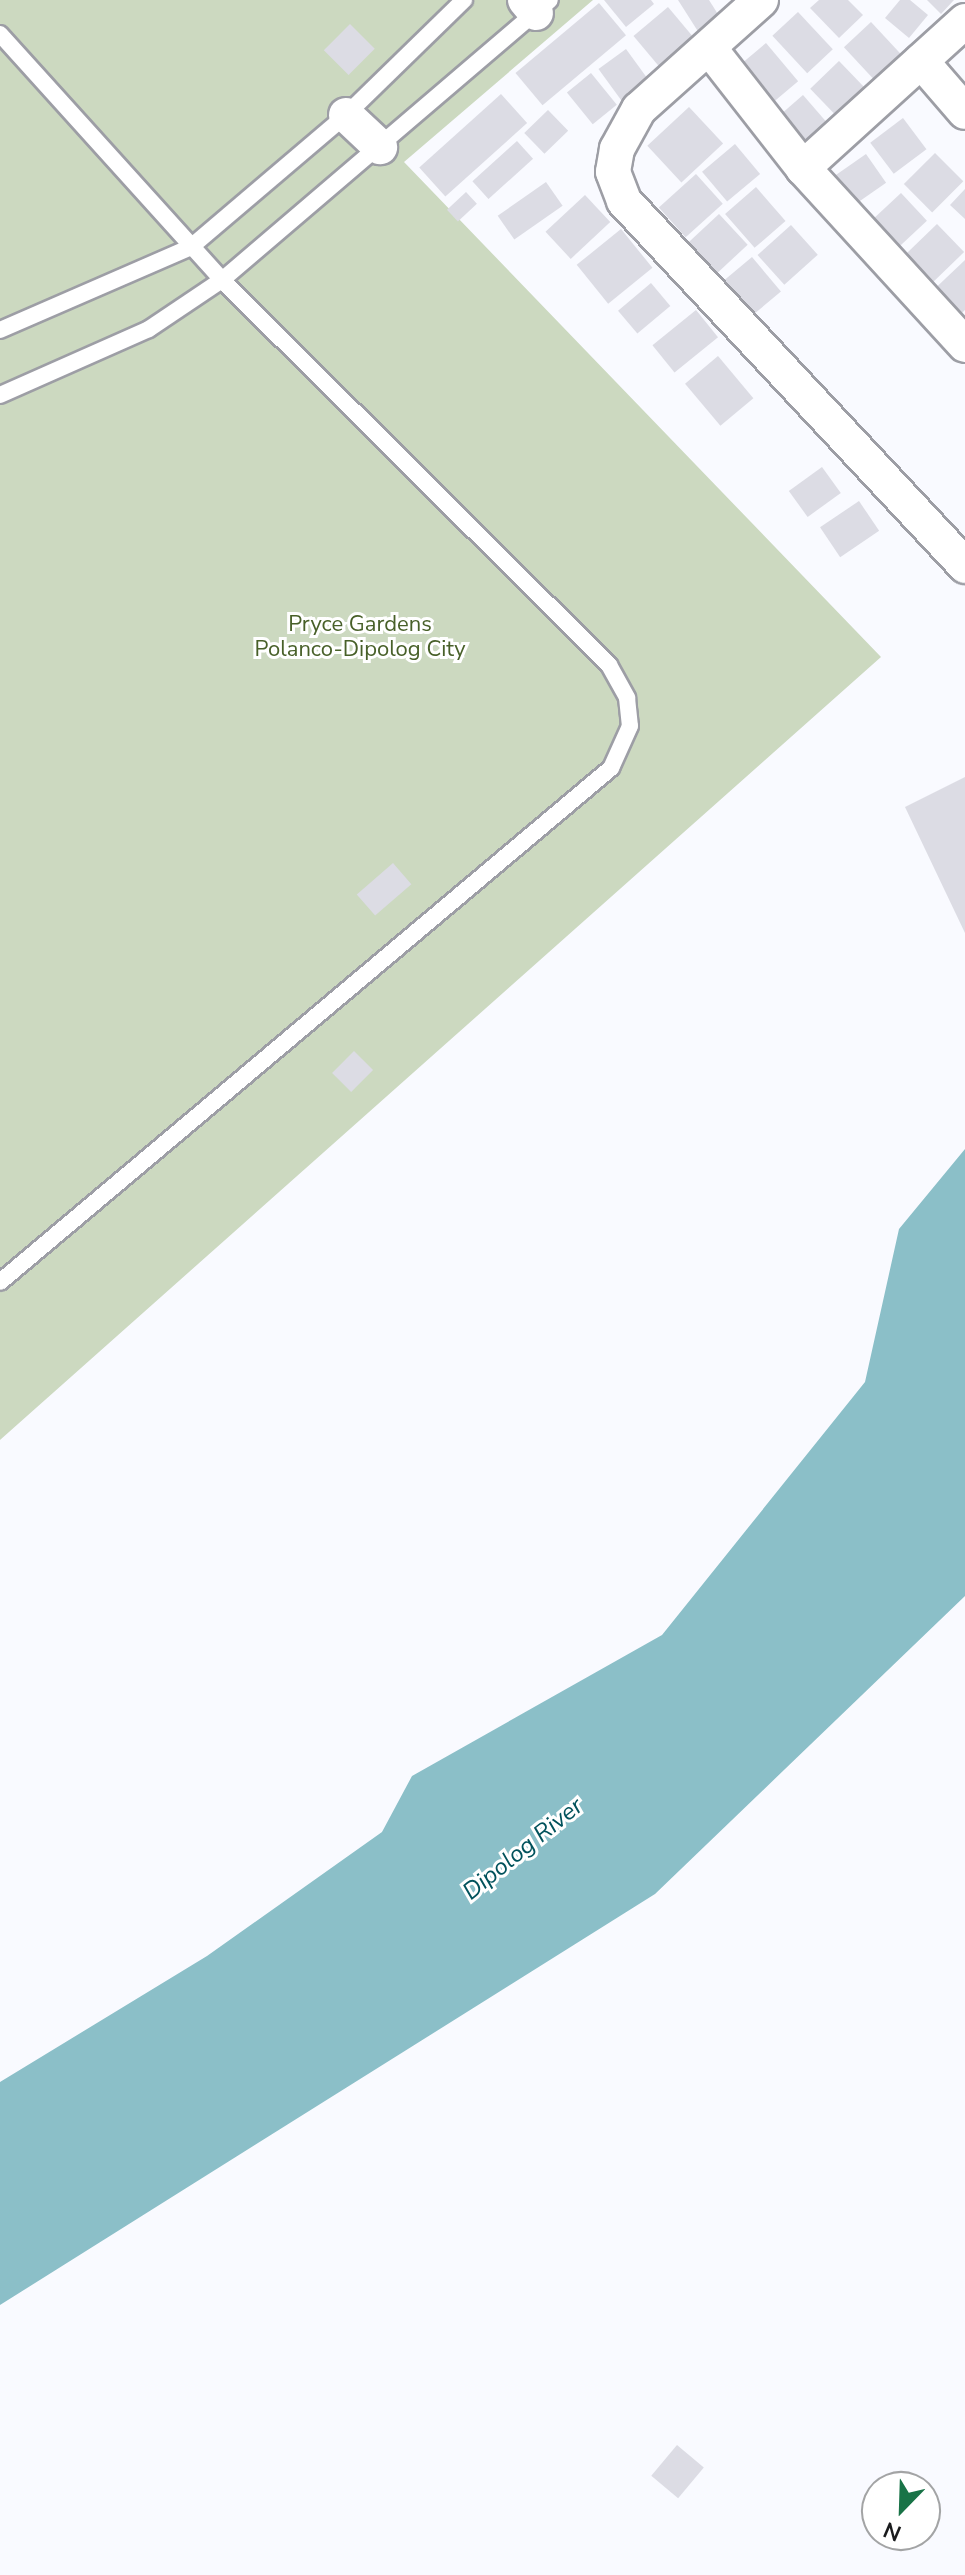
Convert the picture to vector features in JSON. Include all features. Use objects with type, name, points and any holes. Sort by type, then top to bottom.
[{"type":"street","points":[[761,0],[710,49],[639,109],[617,149],[613,172],[624,201],[965,566]]},
{"type":"street","points":[[803,168],[965,21]]},
{"type":"street","points":[[710,49],[803,168],[965,345]]},
{"type":"street","points":[[921,61],[965,112]]},
{"type":"street","points":[[346,115],[380,147]]},
{"type":"lane","points":[[0,330],[191,247],[346,115],[464,0]]},
{"type":"lane","points":[[0,395],[149,329],[222,280],[380,147],[537,4]]},
{"type":"lane","points":[[0,34],[222,280],[609,665],[627,698],[630,726],[611,768],[0,1282]]},
{"type":"green space","name":"Pryce Gardens Polanco-Dipolog City","points":[[0,0],[593,0],[404,162],[881,657],[0,1440]]},
{"type":"water","name":"Dipolog River","points":[[965,1149],[965,1596],[655,1894],[0,2305],[0,2082],[207,1956],[382,1832],[412,1776],[662,1635],[865,1382],[899,1229]]},
{"type":"building","points":[[604,0],[651,0],[654,4],[626,27]]},
{"type":"building","points":[[678,0],[709,0],[721,19],[699,33]]},
{"type":"building","points":[[819,0],[848,0],[863,15],[839,38],[810,8]]},
{"type":"building","points":[[900,0],[910,0],[928,15],[909,38],[885,18]]},
{"type":"building","points":[[927,0],[954,0],[941,14]]},
{"type":"building","points":[[599,3],[626,35],[542,105],[516,73]]},
{"type":"building","points":[[668,7],[698,43],[664,72],[634,36]]},
{"type":"building","points":[[798,12],[833,49],[807,73],[772,36]]},
{"type":"building","points":[[871,22],[902,55],[875,80],[844,47]]},
{"type":"building","points":[[350,24],[375,49],[349,75],[324,50]]},
{"type":"building","points":[[766,43],[798,81],[769,106],[737,67]]},
{"type":"building","points":[[626,49],[649,81],[621,101],[598,69]]},
{"type":"building","points":[[839,61],[869,92],[840,120],[810,89]]},
{"type":"building","points":[[591,73],[617,105],[593,124],[567,93]]},
{"type":"building","points":[[501,94],[527,123],[445,197],[419,168]]},
{"type":"building","points":[[803,95],[830,126],[803,149],[777,118]]},
{"type":"building","points":[[689,107],[723,144],[681,182],[647,146]]},
{"type":"building","points":[[548,110],[568,131],[544,154],[524,133]]},
{"type":"building","points":[[903,118],[926,149],[894,174],[870,143]]},
{"type":"building","points":[[517,141],[533,159],[488,199],[472,181]]},
{"type":"building","points":[[735,144],[760,174],[727,202],[702,172]]},
{"type":"building","points":[[935,153],[963,181],[932,212],[904,184]]},
{"type":"building","points":[[866,154],[886,183],[852,207],[832,178]]},
{"type":"building","points":[[696,174],[723,204],[686,237],[659,207]]},
{"type":"building","points":[[546,182],[563,206],[514,240],[498,216]]},
{"type":"building","points":[[756,187],[786,221],[755,248],[725,214]]},
{"type":"building","points":[[965,189],[965,219],[950,205]]},
{"type":"building","points":[[466,192],[477,204],[458,221],[447,210]]},
{"type":"building","points":[[901,193],[927,221],[897,249],[871,221]]},
{"type":"building","points":[[585,195],[610,222],[571,259],[546,232]]},
{"type":"building","points":[[719,214],[748,245],[708,282],[680,251]]},
{"type":"building","points":[[937,224],[964,252],[930,285],[903,257]]},
{"type":"building","points":[[791,225],[818,255],[784,285],[758,255]]},
{"type":"building","points":[[621,229],[652,268],[608,304],[577,265]]},
{"type":"building","points":[[752,257],[781,291],[744,322],[715,288]]},
{"type":"building","points":[[965,260],[965,310],[951,323],[926,297]]},
{"type":"building","points":[[651,283],[670,306],[637,334],[618,311]]},
{"type":"building","points":[[696,310],[718,337],[675,372],[652,345]]},
{"type":"building","points":[[718,356],[753,398],[720,426],[685,384]]},
{"type":"building","points":[[822,467],[841,493],[808,517],[789,491]]},
{"type":"building","points":[[859,501],[879,531],[840,557],[820,527]]},
{"type":"building","points":[[965,777],[965,933],[905,807]]},
{"type":"building","points":[[393,863],[411,884],[375,916],[357,894]]},
{"type":"building","points":[[354,1051],[373,1070],[351,1092],[332,1073]]},
{"type":"building","points":[[677,2445],[704,2467],[678,2498],[651,2476]]}]
